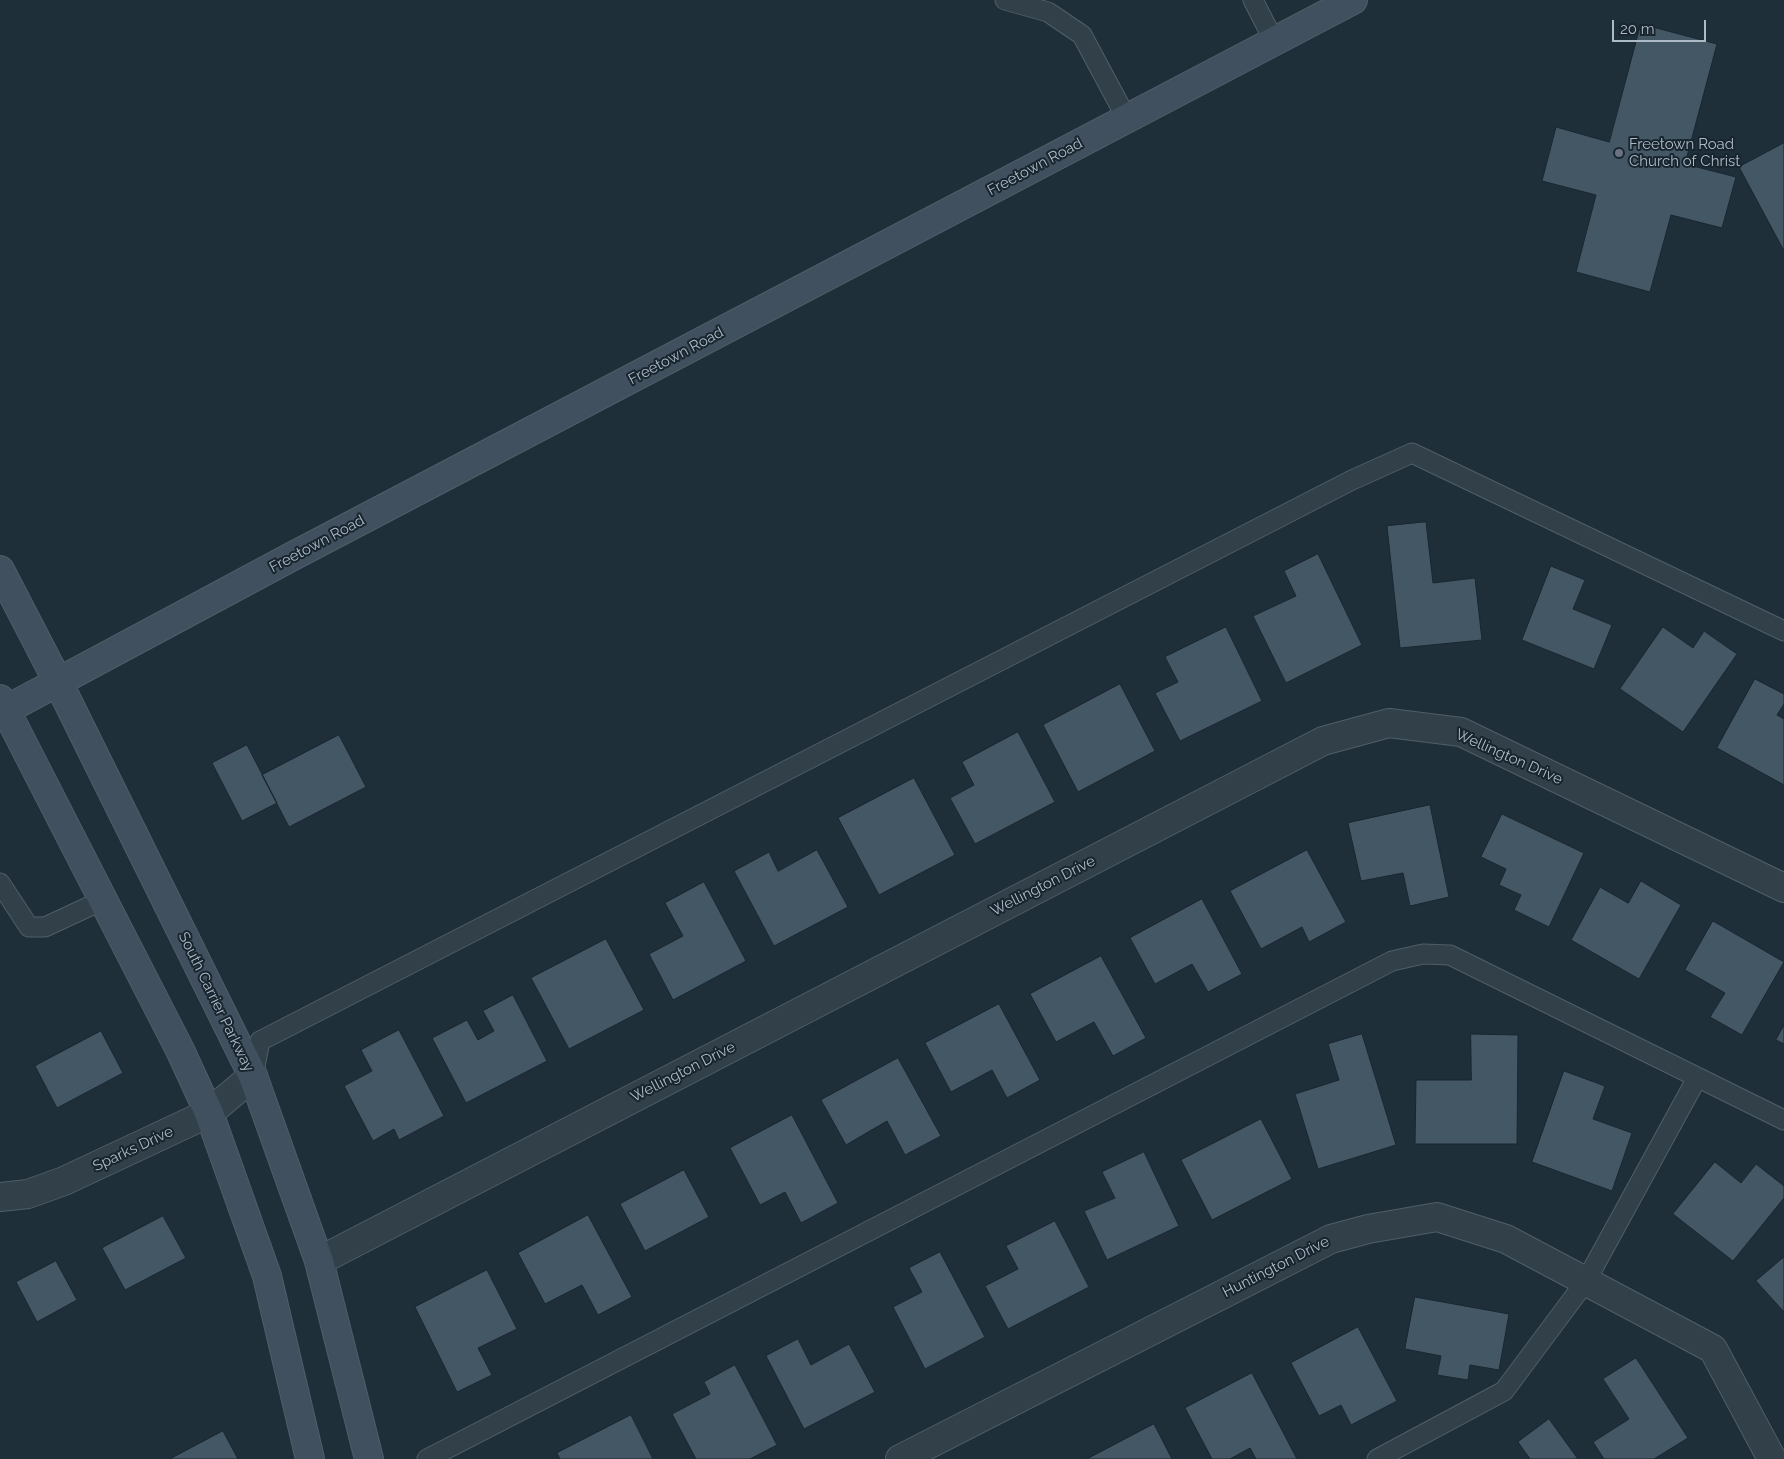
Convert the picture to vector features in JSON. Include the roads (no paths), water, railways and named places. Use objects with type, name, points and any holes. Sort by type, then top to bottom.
[{"type":"main road","name":"Freetown Road","points":[[2,707],[58,682],[319,542],[1353,0]]},
{"type":"main road","name":"South Carrier Parkway","points":[[0,570],[58,682],[253,1076],[320,1261],[369,1459]]},
{"type":"main road","points":[[2,707],[180,1050],[209,1113],[267,1276],[310,1459]]},
{"type":"street","name":"Wellington Drive","points":[[320,1261],[1323,741],[1389,723],[1461,732],[1784,888]]},
{"type":"street","name":"Sparks Drive","points":[[0,1197],[28,1194],[64,1181],[209,1113],[253,1076]]},
{"type":"street","name":"Huntington Drive","points":[[900,1459],[1331,1239],[1359,1231],[1437,1217],[1506,1240],[1713,1349],[1772,1459]]},
{"type":"lane","points":[[1005,0],[1048,12],[1082,35],[1127,119]]},
{"type":"lane","points":[[1253,0],[1274,41]]},
{"type":"lane","points":[[253,1076],[260,1041],[268,1036],[1352,480],[1412,453],[1784,631]]},
{"type":"lane","points":[[0,882],[29,927],[45,927],[103,900]]},
{"type":"lane","points":[[427,1459],[1392,961],[1423,954],[1450,955],[1784,1120]]},
{"type":"lane","points":[[1376,1459],[1504,1391],[1586,1281],[1697,1078]]},
{"type":"place","name":"Freetown Road Church of Christ","points":[[1619,153]]}]
